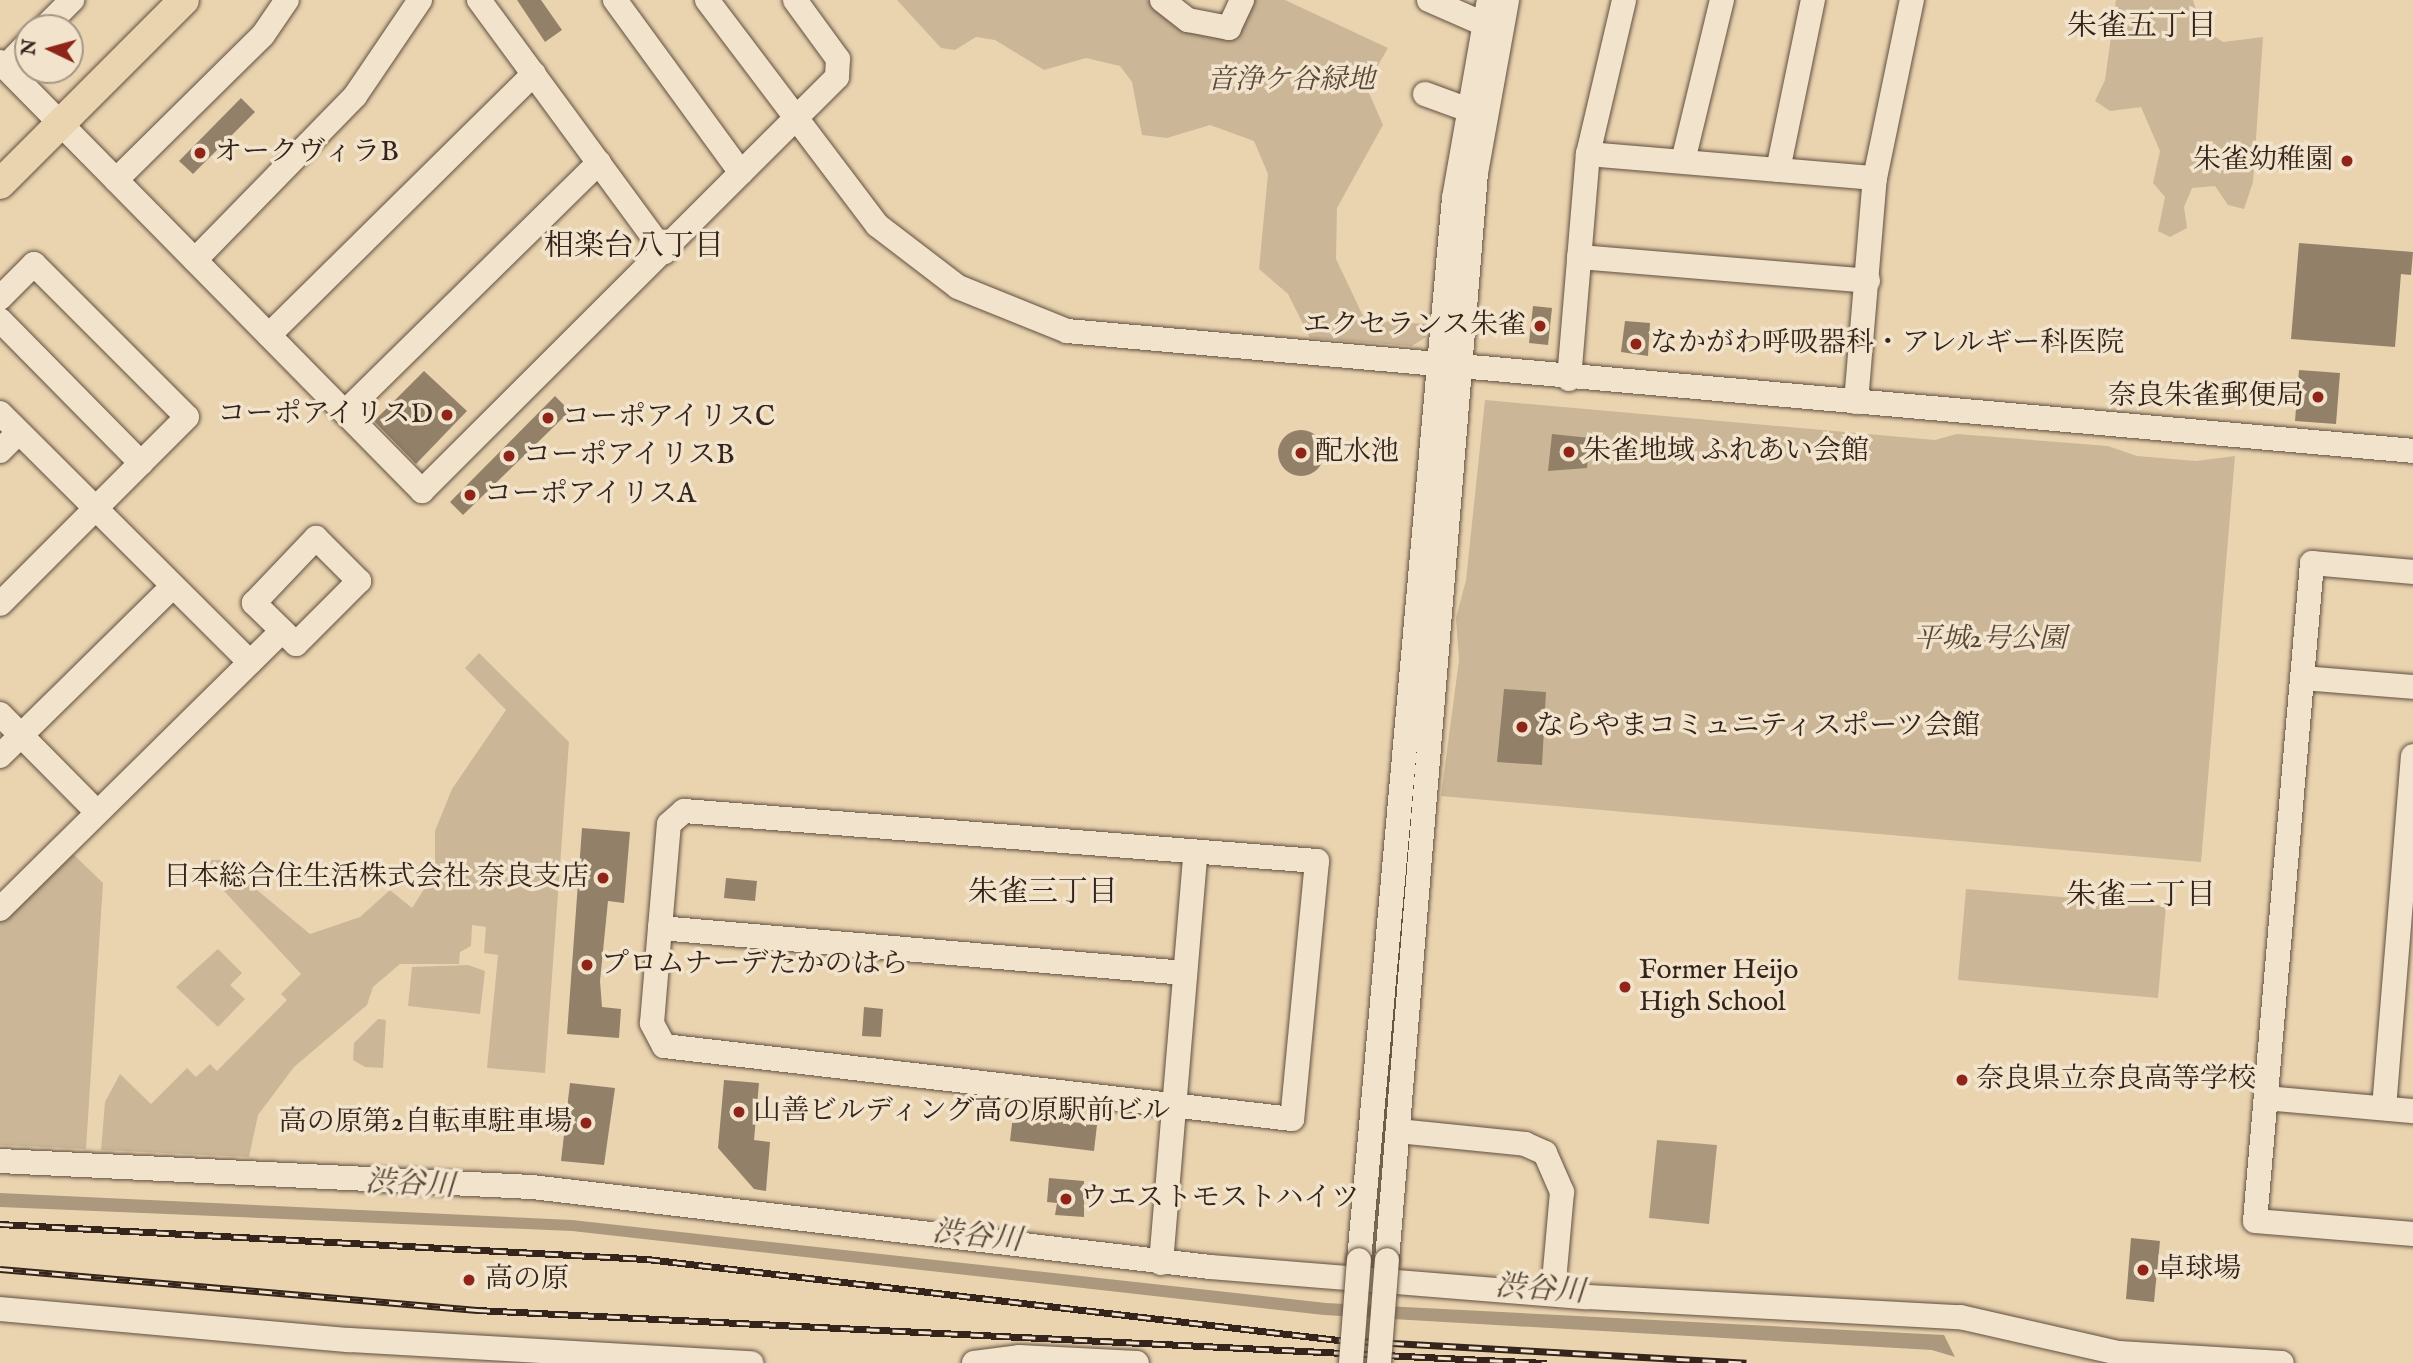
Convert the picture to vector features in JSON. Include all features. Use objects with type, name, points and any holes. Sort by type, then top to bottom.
[{"type":"main road","points":[[0,184],[184,0]]},
{"type":"street","points":[[58,14],[72,0]]},
{"type":"street","points":[[116,180],[263,35],[287,0]]},
{"type":"street","points":[[195,260],[355,96],[420,0]]},
{"type":"street","points":[[479,0],[664,253]]},
{"type":"street","points":[[615,0],[741,173]]},
{"type":"street","points":[[707,0],[795,121],[877,225],[928,268],[1025,318],[1116,340],[2413,451]]},
{"type":"street","points":[[2,64],[422,491],[664,253],[795,121],[842,69],[795,0]]},
{"type":"street","points":[[1162,0],[1188,20],[1229,27],[1242,0]]},
{"type":"street","points":[[1379,1363],[1398,1131],[1466,109],[1486,12],[1429,0]]},
{"type":"street","points":[[1351,1363],[1359,1260],[1449,370],[1476,173],[1507,0]]},
{"type":"street","points":[[1569,379],[1588,154],[1624,0]]},
{"type":"street","points":[[1683,161],[1722,0]]},
{"type":"street","points":[[1778,170],[1813,0]]},
{"type":"street","points":[[1856,402],[1875,178],[1912,0]]},
{"type":"street","points":[[269,335],[534,74]]},
{"type":"street","points":[[1425,94],[1466,109]]},
{"type":"street","points":[[1588,154],[1875,178]]},
{"type":"street","points":[[345,412],[598,162]]},
{"type":"street","points":[[1579,257],[1868,281]]},
{"type":"street","points":[[0,298],[34,264],[187,417],[0,604]]},
{"type":"street","points":[[0,320],[141,463]]},
{"type":"street","points":[[0,413],[250,662]]},
{"type":"street","points":[[0,451],[18,433]]},
{"type":"street","points":[[2413,572],[2312,563],[2255,1221],[2413,1234]]},
{"type":"street","points":[[0,756],[172,587]]},
{"type":"street","points":[[0,909],[282,631]]},
{"type":"street","points":[[2302,678],[2413,687]]},
{"type":"street","points":[[0,714],[97,812]]},
{"type":"street","points":[[2384,1108],[2413,756]]},
{"type":"street","points":[[684,811],[1195,854],[1317,861],[1292,1119],[1171,1110],[673,1051],[657,1038],[652,1024],[660,928],[669,824],[684,811]]},
{"type":"street","points":[[1161,1263],[1171,1110],[1195,854]]},
{"type":"street","points":[[660,928],[1185,973]]},
{"type":"street","points":[[2266,1098],[2413,1111]]},
{"type":"street","points":[[1398,1131],[1525,1143],[1545,1153],[1562,1192],[1553,1292]]},
{"type":"street","points":[[0,1161],[532,1187],[1161,1263],[1553,1292],[1951,1316],[2119,1353],[2282,1363]]},
{"type":"street","points":[[0,1309],[349,1340],[751,1363]]},
{"type":"street","points":[[974,1363],[1019,1357],[1137,1363]]},
{"type":"green space","name":"音浄ケ谷緑地","points":[[897,0],[1148,0],[1183,29],[1233,37],[1250,0],[1285,0],[1388,48],[1366,86],[1383,125],[1337,208],[1336,259],[1365,320],[1427,324],[1426,337],[1412,346],[1310,338],[1288,294],[1259,269],[1268,174],[1254,141],[1210,125],[1167,138],[1142,135],[1132,82],[1120,66],[1086,58],[1044,70],[995,40],[976,37],[955,50],[941,48]]},
{"type":"green space","points":[[2116,0],[2193,0],[2202,28],[2223,42],[2263,37],[2253,182],[2244,209],[2228,205],[2215,186],[2192,188],[2184,207],[2187,228],[2170,237],[2158,231],[2165,197],[2153,183],[2160,151],[2141,107],[2110,111],[2095,101],[2105,80]]},
{"type":"green space","name":"平城2号公園","points":[[1485,400],[1935,440],[1957,434],[2108,446],[2137,456],[2196,461],[2235,456],[2201,862],[1441,796],[1459,660],[1456,618],[1466,580]]},
{"type":"green space","points":[[479,653],[569,742],[545,1073],[487,1068],[498,955],[484,953],[486,927],[472,925],[471,946],[460,952],[459,964],[400,964],[373,987],[367,1005],[294,1067],[258,1115],[249,1157],[101,1150],[105,1102],[120,1074],[151,1104],[187,1068],[196,1077],[210,1064],[217,1071],[287,1000],[281,994],[301,974],[211,877],[209,860],[221,860],[310,934],[360,917],[390,890],[412,908],[435,872],[435,831],[452,789],[506,710],[465,668]]},
{"type":"green space","points":[[71,852],[103,883],[86,1149],[0,1145],[0,921]]},
{"type":"green space","points":[[1966,889],[2166,906],[2158,998],[1958,980]]},
{"type":"green space","points":[[218,949],[242,973],[230,985],[245,999],[218,1027],[176,987]]},
{"type":"green space","points":[[468,965],[485,971],[480,1014],[408,1006],[412,967]]},
{"type":"green space","points":[[378,1019],[386,1020],[383,1068],[365,1067],[353,1060],[354,1043]]},
{"type":"shaded area","points":[[1657,1140],[1717,1145],[1709,1224],[1649,1218]]},
{"type":"shaded area","points":[[0,1193],[572,1220],[1326,1303],[1944,1335],[1955,1357],[1932,1350],[1324,1315],[572,1231],[0,1207]]},
{"type":"building","points":[[517,0],[541,0],[562,30],[545,42]]},
{"type":"building","points":[[241,98],[255,112],[193,174],[179,161]]},
{"type":"building","points":[[2299,243],[2413,252],[2411,275],[2401,274],[2395,347],[2291,339]]},
{"type":"building","name":"エクセランス朱雀","points":[[1533,306],[1552,308],[1548,345],[1529,343]]},
{"type":"building","name":"なかがわ呼吸器科・アレルギー科医院","points":[[1625,321],[1650,323],[1648,356],[1621,352]]},
{"type":"building","name":"奈良朱雀郵便局","points":[[2299,370],[2340,373],[2336,424],[2295,421]]},
{"type":"building","points":[[424,371],[467,411],[416,464],[374,421]]},
{"type":"building","points":[[555,396],[570,411],[463,515],[450,502]]},
{"type":"building","name":"配水池","points":[[1301,430],[1318,436],[1324,453],[1318,470],[1301,476],[1284,470],[1278,453],[1284,436]]},
{"type":"building","name":"朱雀地域 ふれあい会館","points":[[1552,434],[1590,438],[1587,468],[1548,471]]},
{"type":"building","name":"ならやまコミュニティスポーツ会館","points":[[1504,689],[1546,692],[1542,765],[1497,762]]},
{"type":"building","points":[[582,828],[630,832],[624,903],[608,901],[600,981],[602,1007],[621,1009],[619,1038],[567,1034]]},
{"type":"building","points":[[726,878],[757,881],[755,901],[724,898]]},
{"type":"building","points":[[864,1007],[883,1009],[881,1037],[862,1036]]},
{"type":"building","name":"山善ビルディング高の原駅前ビル","points":[[724,1080],[759,1083],[754,1140],[770,1142],[766,1191],[754,1189],[718,1148]]},
{"type":"building","name":"高の原第2自転車駐車場","points":[[570,1083],[615,1088],[604,1165],[561,1161]]},
{"type":"building","points":[[1013,1115],[1097,1125],[1094,1151],[1010,1141]]},
{"type":"building","name":"ウエストモストハイツ","points":[[1049,1178],[1084,1181],[1084,1217],[1055,1215],[1057,1203],[1047,1202]]},
{"type":"building","name":"卓球場","points":[[2131,1238],[2160,1241],[2154,1302],[2126,1299]]},
{"type":"railway","points":[[0,1224],[647,1259],[1339,1340],[1746,1363]]},
{"type":"railway","points":[[0,1269],[477,1310],[1547,1363]]},
{"type":"place","name":"オークヴィラB","points":[[200,153]]},
{"type":"place","name":"朱雀幼稚園","points":[[2347,161]]},
{"type":"place","name":"エクセランス朱雀","points":[[1540,326]]},
{"type":"place","name":"なかがわ呼吸器科・アレルギー科医院","points":[[1636,344]]},
{"type":"place","name":"奈良朱雀郵便局","points":[[2318,397]]},
{"type":"place","name":"コーポアイリスD","points":[[447,415]]},
{"type":"place","name":"コーポアイリスC","points":[[548,418]]},
{"type":"place","name":"朱雀地域 ふれあい会館","points":[[1569,452]]},
{"type":"place","name":"配水池","points":[[1301,453]]},
{"type":"place","name":"コーポアイリスB","points":[[509,456]]},
{"type":"place","name":"コーポアイリスA","points":[[470,495]]},
{"type":"place","name":"ならやまコミュニティスポーツ会館","points":[[1522,727]]},
{"type":"place","name":"日本総合住生活株式会社 奈良支店","points":[[603,878]]},
{"type":"place","name":"プロムナーデたかのはら","points":[[587,965]]},
{"type":"place","name":"Former Heijo High School","points":[[1625,987]]},
{"type":"place","name":"奈良県立奈良高等学校","points":[[1962,1080]]},
{"type":"place","name":"山善ビルディング高の原駅前ビル","points":[[739,1112]]},
{"type":"place","name":"高の原第2自転車駐車場","points":[[586,1123]]},
{"type":"place","name":"ウエストモストハイツ","points":[[1066,1199]]},
{"type":"place","name":"卓球場","points":[[2143,1270]]},
{"type":"place","name":"高の原","points":[[469,1280]]},
{"type":"district","name":"朱雀五丁目","points":[[2142,27]]},
{"type":"district","name":"相楽台八丁目","points":[[634,247]]},
{"type":"district","name":"朱雀三丁目","points":[[1043,893]]},
{"type":"district","name":"朱雀二丁目","points":[[2141,896]]},
{"type":"water label","name":"渋谷川","points":[[410,1185]]},
{"type":"water label","name":"渋谷川","points":[[977,1237]]},
{"type":"water label","name":"渋谷川","points":[[1540,1290]]}]
